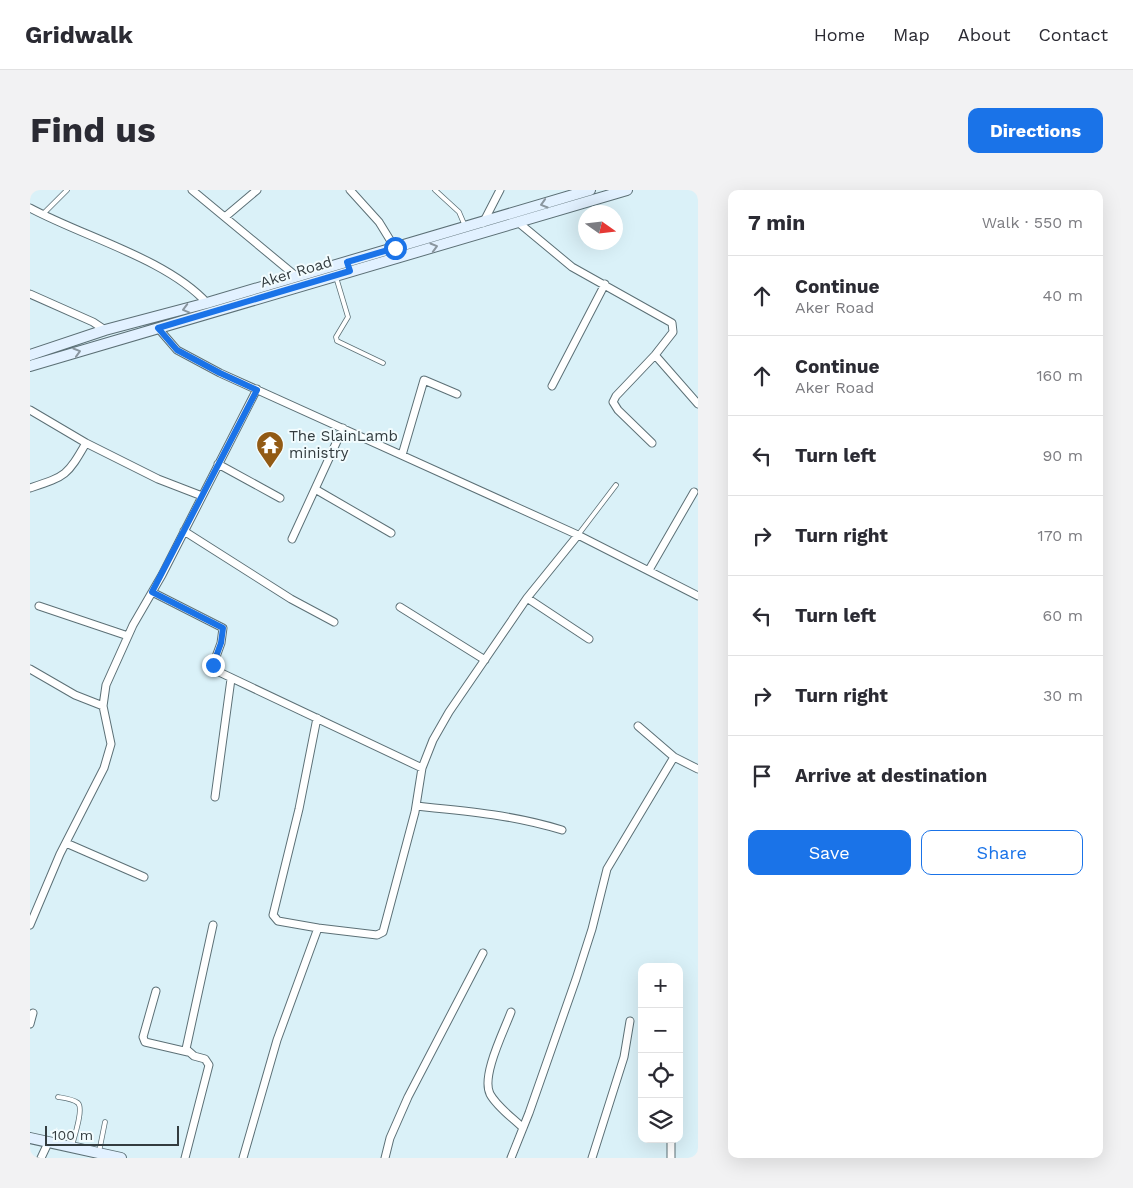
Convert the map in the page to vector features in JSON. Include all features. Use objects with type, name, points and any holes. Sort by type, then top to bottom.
[{"type":"street","points":[[192,190],[297,277]]},
{"type":"street","points":[[225,217],[257,190]]},
{"type":"street","points":[[350,190],[379,222],[395,248]]},
{"type":"street","points":[[482,223],[500,190]]},
{"type":"street","name":"Aker Road","points":[[30,366],[336,275],[348,267],[395,248],[590,190]]},
{"type":"street","name":"Aker Road","points":[[30,355],[105,330],[297,277],[348,267],[518,222],[628,190]]},
{"type":"street","points":[[30,208],[164,271],[186,283],[207,303]]},
{"type":"street","points":[[518,222],[572,267],[605,284],[672,324],[672,332],[655,356],[616,396],[613,402],[618,410],[652,443]]},
{"type":"street","points":[[552,386],[605,284]]},
{"type":"street","points":[[30,294],[93,322],[105,330]]},
{"type":"street","points":[[158,328],[177,350],[220,373],[578,535],[698,596]]},
{"type":"street","points":[[655,356],[698,404]]},
{"type":"street","points":[[402,455],[424,380],[457,394]]},
{"type":"street","points":[[30,925],[66,843],[104,768],[110,744],[103,706],[106,685],[128,636],[257,390]]},
{"type":"street","points":[[30,410],[86,443],[158,480],[202,496]]},
{"type":"street","points":[[292,539],[343,428]]},
{"type":"street","points":[[30,488],[56,479],[70,470],[86,443]]},
{"type":"street","points":[[218,464],[280,498]]},
{"type":"street","points":[[315,489],[391,533]]},
{"type":"street","points":[[649,570],[694,492]]},
{"type":"street","points":[[184,531],[291,599],[334,622]]},
{"type":"street","points":[[317,718],[299,809],[273,915],[278,921],[377,935],[383,932],[416,806],[422,768],[433,740],[449,712],[527,598],[578,535]]},
{"type":"street","points":[[152,592],[223,628],[221,643],[213,665],[217,671],[422,768]]},
{"type":"street","points":[[527,598],[589,639]]},
{"type":"street","points":[[39,606],[128,636]]},
{"type":"street","points":[[400,607],[485,660]]},
{"type":"street","points":[[30,669],[75,695],[103,706]]},
{"type":"street","points":[[215,797],[231,679]]},
{"type":"street","points":[[638,726],[674,756],[698,769]]},
{"type":"street","points":[[511,1158],[592,929],[607,869],[674,756]]},
{"type":"street","points":[[416,806],[492,813],[527,819],[562,830]]},
{"type":"street","points":[[66,843],[144,877]]},
{"type":"street","points":[[188,1052],[186,1048],[212,925]]},
{"type":"street","points":[[242,1158],[277,1040],[318,928]]},
{"type":"street","points":[[385,1158],[390,1138],[408,1097],[483,954]]},
{"type":"street","points":[[156,991],[144,1037],[145,1042],[155,1046],[188,1052],[205,1059],[209,1065],[185,1158]]},
{"type":"street","points":[[511,1012],[493,1060],[487,1086],[491,1096],[523,1128]]},
{"type":"street","points":[[30,1024],[33,1013]]},
{"type":"street","points":[[592,1158],[624,1057],[630,1021]]},
{"type":"street","points":[[30,1138],[121,1158]]},
{"type":"street","points":[[41,1158],[48,1143]]},
{"type":"street","points":[[671,1143],[671,1158]]},
{"type":"lane","points":[[43,214],[67,190]]},
{"type":"lane","points":[[436,190],[459,212],[466,228]]},
{"type":"lane","points":[[336,275],[348,317],[336,336],[337,341],[383,363]]},
{"type":"lane","points":[[578,535],[616,485]]},
{"type":"lane","points":[[58,1097],[77,1102],[80,1106],[71,1148]]},
{"type":"lane","points":[[99,1154],[106,1122]]},
{"type":"place","name":"The SlainLamb ministry","points":[[270,469]]},
{"type":"route","points":[[213,665],[221,643],[223,628],[219,624],[152,592],[257,390],[177,350],[158,328],[350,271],[347,262],[395,248]]}]
